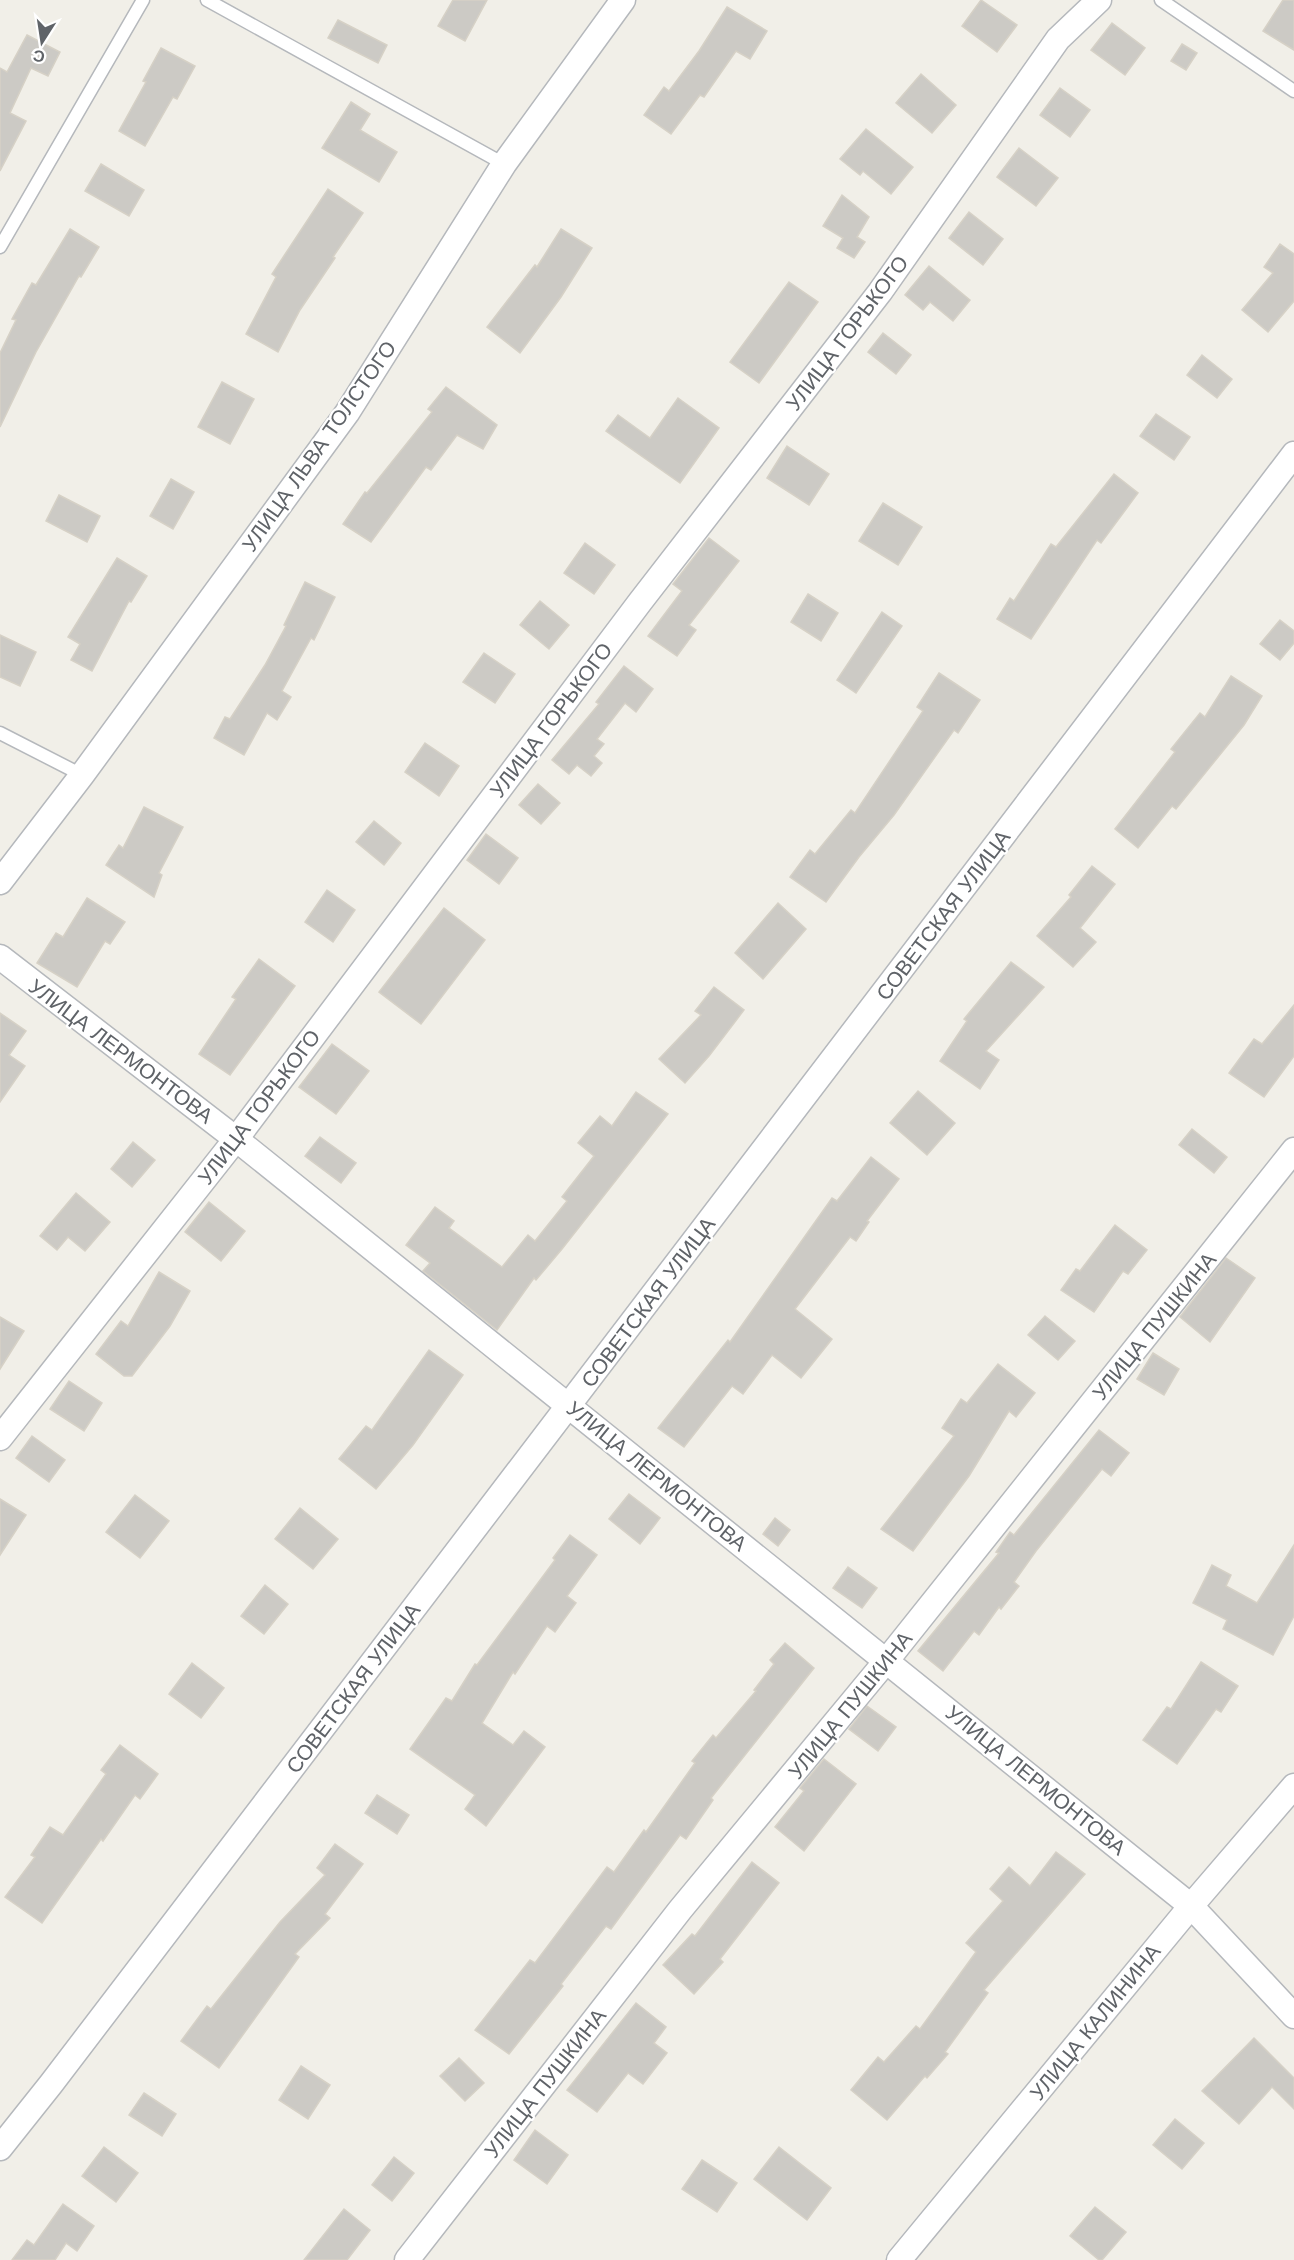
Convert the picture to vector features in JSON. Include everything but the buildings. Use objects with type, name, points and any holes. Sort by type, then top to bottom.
[{"type":"street","name":"УЛИЦА ЛЬВА ТОЛСТОГО","points":[[0,882],[82,776],[347,413],[504,164],[623,0]]},
{"type":"street","name":"УЛИЦА ГОРЬКОГО","points":[[0,1438],[236,1139],[640,602],[880,292],[1058,39],[1099,0]]},
{"type":"street","name":"СОВЕТСКАЯ УЛИЦА","points":[[0,2148],[1294,454]]},
{"type":"street","name":"УЛИЦА ЛЕРМОНТОВА","points":[[0,957],[236,1139],[1191,1906],[1294,2016]]},
{"type":"street","name":"УЛИЦА ПУШКИНА","points":[[407,2260],[680,1910],[887,1660],[1294,1150]]},
{"type":"street","name":"УЛИЦА КАЛИНИНА","points":[[899,2260],[1191,1906],[1294,1786]]},
{"type":"lane","points":[[0,247],[142,0]]},
{"type":"lane","points":[[207,0],[504,164]]},
{"type":"lane","points":[[1161,0],[1294,91]]},
{"type":"lane","points":[[0,733],[82,776]]}]
